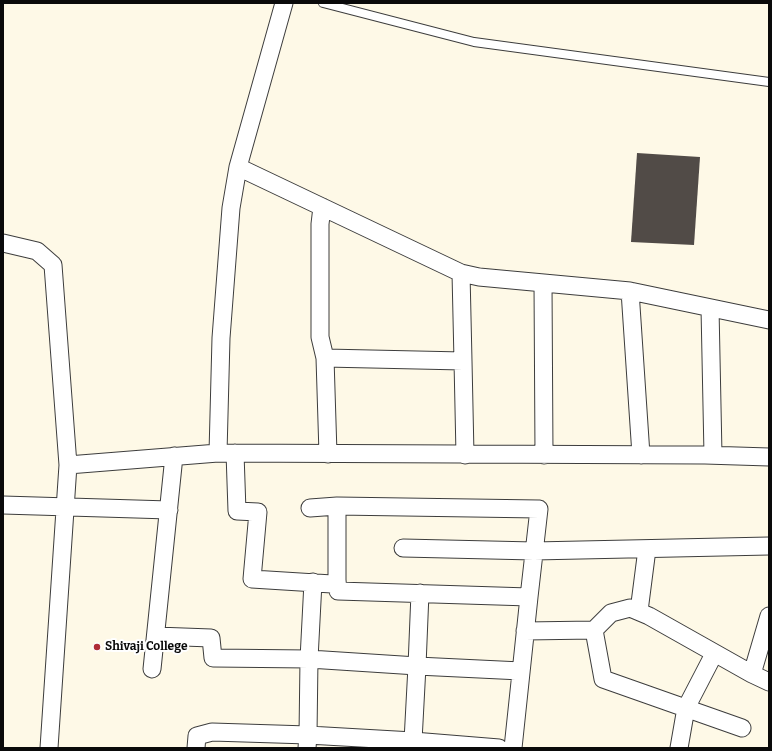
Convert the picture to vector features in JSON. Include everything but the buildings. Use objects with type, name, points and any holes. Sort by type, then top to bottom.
[{"type":"street","points":[[218,453],[222,330],[231,208],[238,167],[284,3]]},
{"type":"street","points":[[238,167],[461,272],[479,277],[630,291],[769,320]]},
{"type":"street","points":[[322,207],[320,337],[325,358],[328,454]]},
{"type":"street","points":[[3,243],[36,250],[53,265],[68,465],[49,748]]},
{"type":"street","points":[[461,272],[465,455]]},
{"type":"street","points":[[544,283],[544,455]]},
{"type":"street","points":[[630,291],[641,455]]},
{"type":"street","points":[[710,308],[713,455]]},
{"type":"street","points":[[325,358],[463,361]]},
{"type":"street","points":[[68,465],[218,453],[713,455],[769,457]]},
{"type":"street","points":[[235,453],[237,511],[258,512],[252,579],[332,584],[337,580]]},
{"type":"street","points":[[152,669],[174,456]]},
{"type":"street","points":[[3,506],[169,510]]},
{"type":"street","points":[[337,506],[338,591],[529,597]]},
{"type":"street","points":[[310,508],[337,506],[539,509],[513,748]]},
{"type":"street","points":[[403,548],[534,551],[769,546]]},
{"type":"street","points":[[639,611],[646,549]]},
{"type":"street","points":[[307,741],[313,582]]},
{"type":"street","points":[[413,744],[420,594]]},
{"type":"street","points":[[525,631],[594,630],[611,613],[630,608],[639,611],[714,654],[769,682]]},
{"type":"street","points":[[752,674],[769,616]]},
{"type":"street","points":[[594,630],[604,679],[742,728]]},
{"type":"street","points":[[156,636],[211,638],[213,658],[310,659],[521,671]]},
{"type":"street","points":[[679,748],[686,708],[714,654]]},
{"type":"street","points":[[196,748],[197,736],[207,733],[307,741],[500,748]]},
{"type":"lane","points":[[323,3],[474,42],[769,82]]},
{"type":"place","name":"Shivaji College","points":[[97,647]]}]
